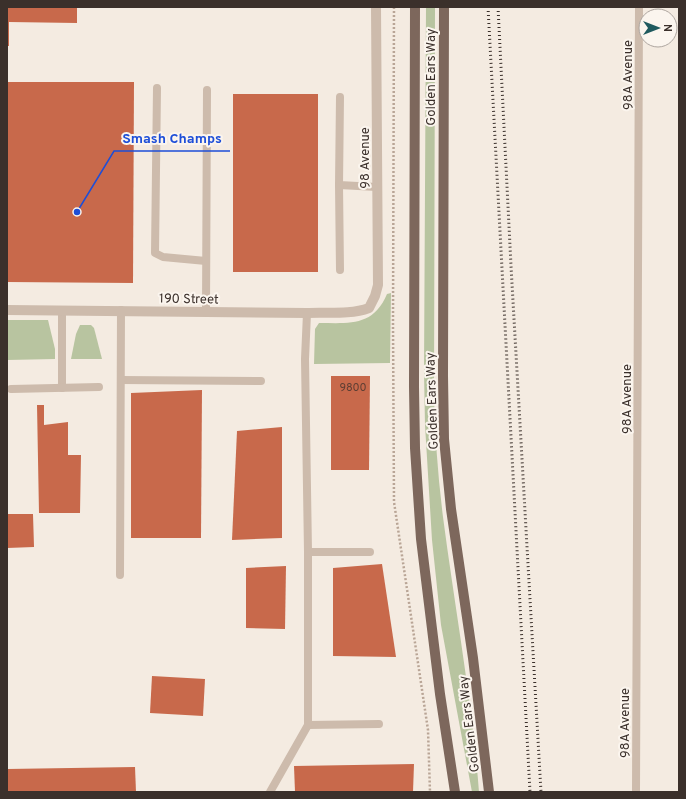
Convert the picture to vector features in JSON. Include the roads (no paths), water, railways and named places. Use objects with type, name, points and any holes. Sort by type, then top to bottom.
[{"type":"main road","name":"Golden Ears Way","points":[[415,7],[415,448],[421,539],[440,694],[455,792]]},
{"type":"main road","name":"Golden Ears Way","points":[[444,7],[444,439],[450,501],[473,658],[489,792]]},
{"type":"street","name":"98 Avenue","points":[[369,308],[375,296],[378,285],[376,7]]},
{"type":"street","name":"190 Street","points":[[7,310],[306,312],[357,311],[369,308]]},
{"type":"lane","name":"98A Avenue","points":[[636,792],[639,7]]},
{"type":"lane","points":[[157,88],[155,253],[163,257],[206,261]]},
{"type":"lane","points":[[206,90],[206,311]]},
{"type":"lane","points":[[340,97],[340,270]]},
{"type":"lane","points":[[339,185],[377,187]]},
{"type":"lane","points":[[62,310],[62,388]]},
{"type":"lane","points":[[120,575],[121,310]]},
{"type":"lane","points":[[270,792],[308,726],[308,552],[305,359],[306,312]]},
{"type":"lane","points":[[121,380],[261,381]]},
{"type":"lane","points":[[11,389],[99,388]]},
{"type":"lane","points":[[308,552],[370,552]]},
{"type":"lane","points":[[308,726],[379,724]]},
{"type":"railway","points":[[488,7],[530,792]]},
{"type":"railway","points":[[498,7],[541,792]]},
{"type":"place","name":"Smash Champs","points":[[77,212]]}]
